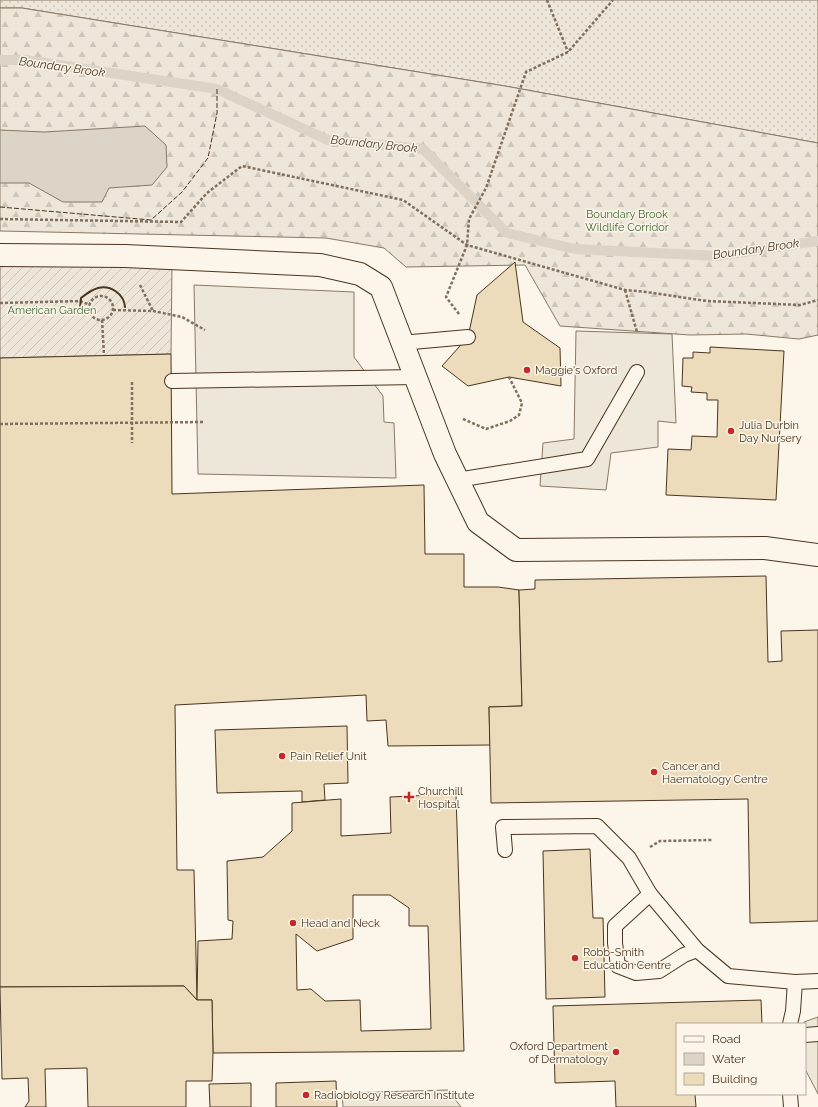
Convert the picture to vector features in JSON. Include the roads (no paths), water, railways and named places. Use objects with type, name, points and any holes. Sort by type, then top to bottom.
[{"type":"street","points":[[0,255],[125,256],[320,265],[360,274],[381,287],[401,343],[416,377],[445,454],[478,522],[516,550],[765,548],[818,556]]},
{"type":"lane","points":[[401,343],[468,337]]},
{"type":"lane","points":[[457,480],[587,459],[637,372]]},
{"type":"lane","points":[[172,381],[416,377]]},
{"type":"lane","points":[[505,850],[503,827],[597,826],[629,858],[650,894],[697,950],[728,976],[795,982],[818,981]]},
{"type":"lane","points":[[650,894],[615,926],[614,943],[618,966],[636,973],[659,971],[684,955],[697,950]]},
{"type":"lane","points":[[790,1023],[793,1011],[795,982]]},
{"type":"lane","points":[[806,1034],[818,1034]]},
{"type":"lane","points":[[790,1095],[790,1107]]},
{"type":"water","points":[[145,126],[166,145],[167,167],[152,185],[109,188],[102,202],[63,202],[29,183],[0,183],[0,130],[44,132]]},
{"type":"waterway","name":"Boundary Brook","points":[[0,60],[26,60],[217,89],[328,140],[423,149],[507,233],[575,249],[717,256],[818,241]]},
{"type":"place","name":"Maggie's Oxford","points":[[527,370]]},
{"type":"place","name":"Julia Durbin Day Nursery","points":[[731,431]]},
{"type":"place","name":"Pain Relief Unit","points":[[282,756]]},
{"type":"place","name":"Cancer and Haematology Centre","points":[[654,772]]},
{"type":"place","name":"Churchill Hospital","points":[[409,797]]},
{"type":"place","name":"Head and Neck","points":[[293,923]]},
{"type":"place","name":"Robb-Smith Education Centre","points":[[575,958]]},
{"type":"place","name":"Oxford Department of Dermatology","points":[[616,1052]]},
{"type":"place","name":"Radiobiology Research Institute","points":[[306,1095]]},
{"type":"park label","name":"Boundary Brook Wildlife Corridor","points":[[627,220]]},
{"type":"park label","name":"American Garden","points":[[52,310]]}]
